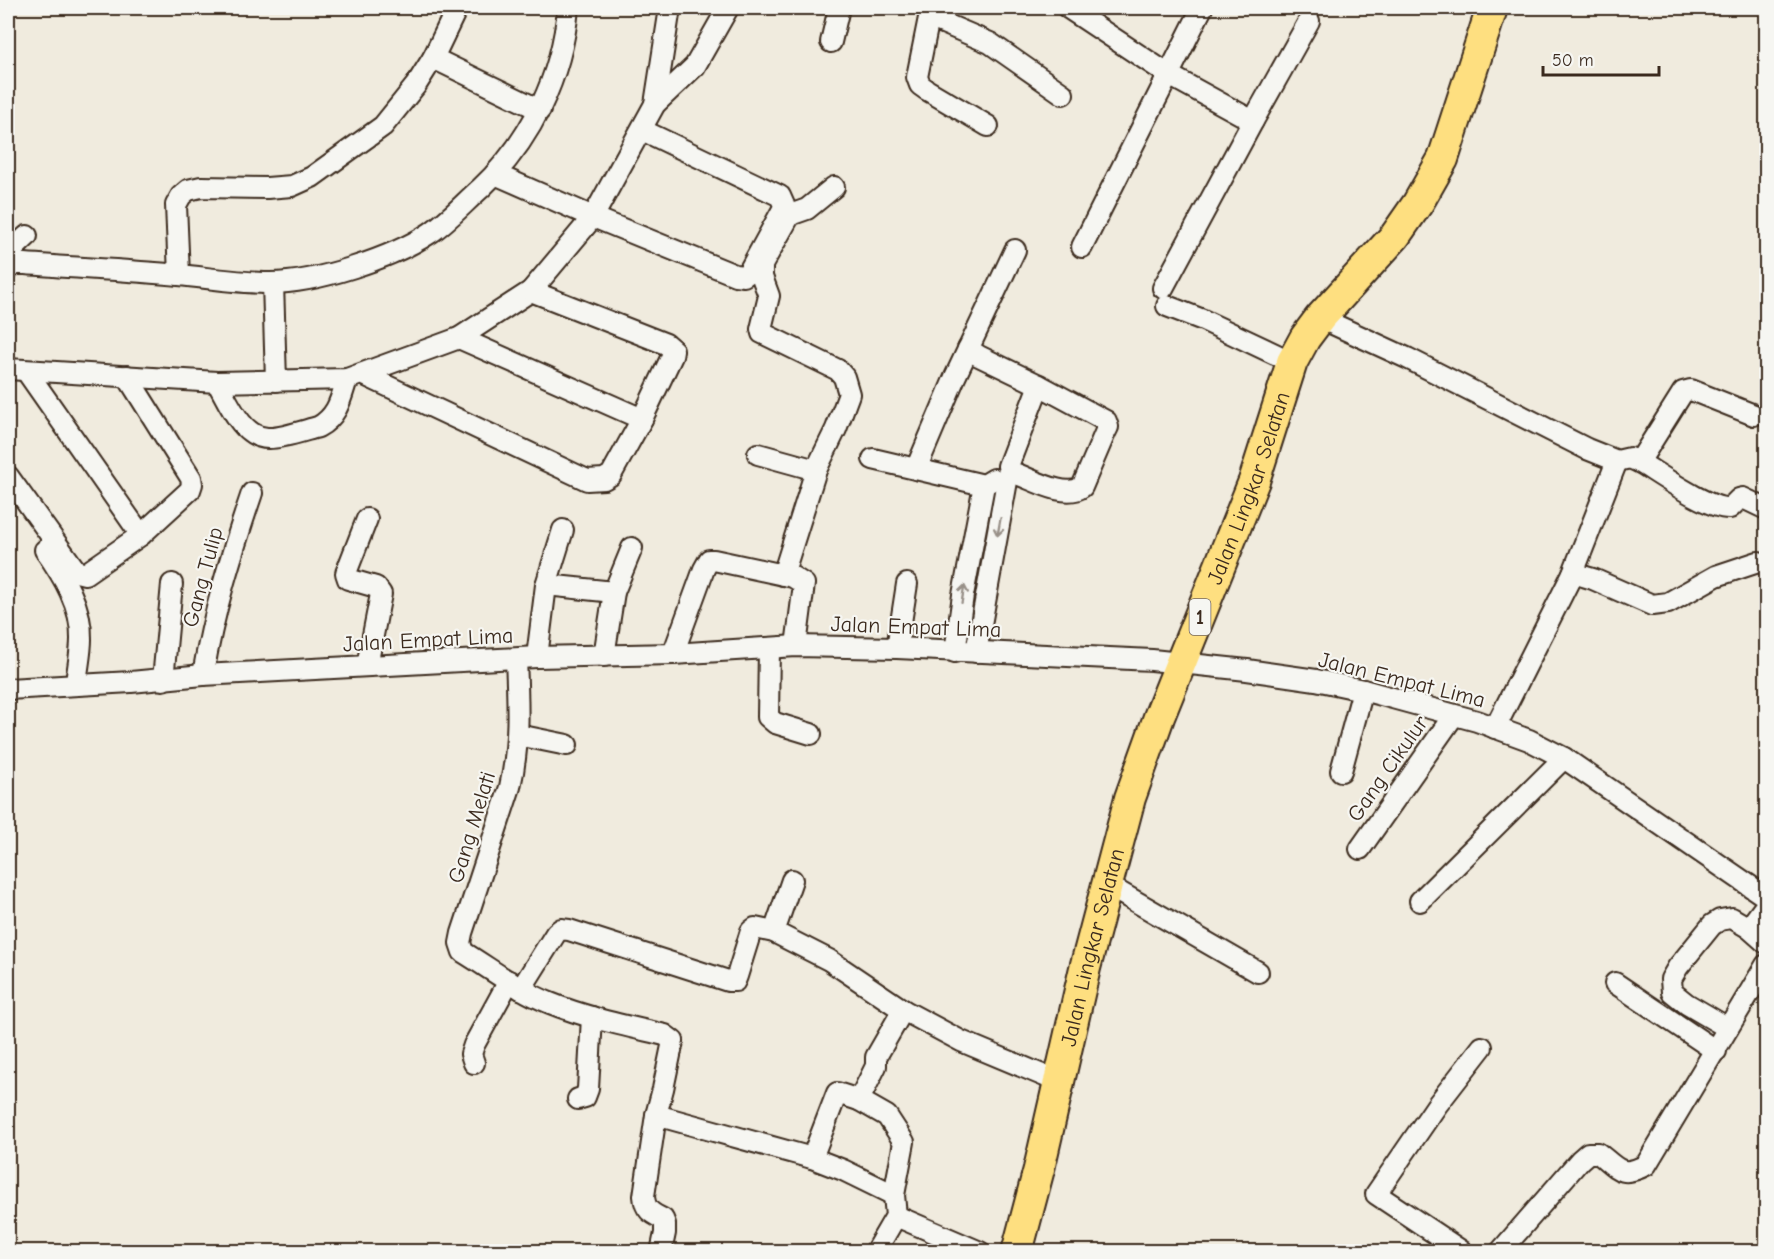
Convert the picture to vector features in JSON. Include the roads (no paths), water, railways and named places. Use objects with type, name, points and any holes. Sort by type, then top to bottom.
[{"type":"highway","name":"Jalan Lingkar Selatan","points":[[1017,1251],[1107,885],[1139,771],[1260,466],[1292,362],[1305,338],[1320,318],[1395,236],[1418,203],[1443,159],[1489,18]]},
{"type":"street","points":[[179,275],[176,205],[181,196],[188,190],[201,187],[292,186],[312,177],[383,126],[402,104],[433,58],[457,8]]},
{"type":"street","points":[[8,269],[15,264],[25,264],[179,275],[223,281],[273,283],[308,278],[362,265],[401,249],[431,232],[495,174],[515,149],[540,110],[553,77],[565,35],[568,8]]},
{"type":"street","points":[[17,371],[217,382],[355,376],[459,338],[531,291],[593,217],[655,104],[670,8]]},
{"type":"street","points":[[655,104],[696,66],[728,8]]},
{"type":"street","points":[[831,42],[839,8]]},
{"type":"street","points":[[1068,8],[1169,75],[1252,121]]},
{"type":"street","points":[[1082,247],[1202,8]]},
{"type":"street","points":[[988,126],[920,85],[916,77],[930,12],[990,43],[1063,94]]},
{"type":"street","points":[[1292,362],[1203,320],[1165,297],[1252,121],[1309,21]]},
{"type":"street","points":[[664,55],[696,66]]},
{"type":"street","points":[[433,58],[540,110]]},
{"type":"street","points":[[495,174],[739,277],[744,276],[749,271],[783,209],[784,205],[780,196],[642,130]]},
{"type":"street","points":[[783,575],[816,470],[836,429],[849,394],[838,370],[762,333],[769,296],[761,271],[762,265],[790,215],[807,209],[834,187]]},
{"type":"street","points":[[8,254],[27,236]]},
{"type":"street","points":[[916,469],[968,349],[1015,250]]},
{"type":"street","points":[[273,283],[276,381]]},
{"type":"street","points":[[355,376],[587,480],[604,479],[611,475],[642,419],[673,350],[666,344],[531,291]]},
{"type":"street","points":[[1320,318],[1417,363],[1587,449],[1617,461],[1630,458],[1640,462],[1688,492],[1718,506],[1730,508],[1743,498],[1767,509]]},
{"type":"street","points":[[459,338],[642,419]]},
{"type":"street","points":[[968,349],[1101,416],[1106,421],[1108,427],[1082,487],[1076,491],[1060,490],[1009,470]]},
{"type":"street","points":[[17,371],[141,535]]},
{"type":"street","points":[[8,476],[77,572],[85,574],[141,535],[190,490],[192,484],[191,478],[127,376]]},
{"type":"street","points":[[217,382],[245,427],[255,435],[268,438],[318,427],[325,423],[332,417],[355,376]]},
{"type":"street","points":[[976,652],[1008,466],[1039,385]]},
{"type":"street","points":[[1640,462],[1683,392],[1687,390],[1754,415]]},
{"type":"street","points":[[758,454],[816,470]]},
{"type":"street","points":[[873,459],[984,485],[1009,470]]},
{"type":"street","points":[[1496,728],[1573,573],[1617,461]]},
{"type":"street","points":[[956,652],[963,595],[984,485]]},
{"type":"street","name":"Gang Tulip","points":[[203,675],[219,601],[252,493]]},
{"type":"street","points":[[8,495],[62,574],[73,600],[79,617],[81,638],[76,685]]},
{"type":"street","points":[[367,519],[346,573],[348,579],[376,587],[381,594],[367,666]]},
{"type":"street","points":[[537,657],[546,585],[563,530]]},
{"type":"street","points":[[604,656],[614,592],[632,548]]},
{"type":"street","points":[[673,654],[709,560],[800,579],[804,584],[796,646]]},
{"type":"street","points":[[1573,573],[1652,606],[1668,603],[1716,576],[1758,562],[1767,564]]},
{"type":"street","points":[[163,680],[172,584]]},
{"type":"street","points":[[897,648],[907,584]]},
{"type":"street","points":[[546,585],[614,592]]},
{"type":"street","name":"Jalan Empat Lima","points":[[8,689],[367,666],[537,657],[673,654],[796,646],[897,648],[1152,660],[1258,672],[1363,690],[1454,715],[1529,740],[1564,758],[1767,897]]},
{"type":"street","points":[[769,648],[768,717],[775,723],[811,734]]},
{"type":"street","name":"Gang Melati","points":[[516,659],[518,735],[510,787],[460,943],[463,952],[548,1003],[592,1017],[665,1035],[673,1041],[656,1115]]},
{"type":"street","points":[[1341,771],[1363,690]]},
{"type":"street","name":"Gang Cikulur","points":[[1360,849],[1454,715]]},
{"type":"street","points":[[518,735],[567,746]]},
{"type":"street","points":[[1420,901],[1564,758]]},
{"type":"street","points":[[774,932],[792,880]]},
{"type":"street","points":[[1107,885],[1258,972]]},
{"type":"street","points":[[1749,928],[1767,905]]},
{"type":"street","points":[[1728,1028],[1672,992],[1671,980],[1678,967],[1712,925],[1720,920],[1732,918],[1767,943]]},
{"type":"street","points":[[474,1063],[471,1054],[474,1046],[515,985],[561,929],[728,981],[735,981],[752,931],[756,928],[774,932],[829,960],[903,1010],[962,1041],[1059,1082]]},
{"type":"street","points":[[1500,1251],[1588,1153],[1598,1153],[1620,1170],[1627,1172],[1646,1165],[1767,965]]},
{"type":"street","points":[[1615,983],[1716,1051]]},
{"type":"street","points":[[859,1100],[876,1066],[876,1058],[903,1010]]},
{"type":"street","points":[[578,1100],[585,1097],[588,1089],[592,1017]]},
{"type":"street","points":[[1463,1251],[1376,1194],[1437,1105],[1482,1047]]},
{"type":"street","points":[[812,1158],[837,1093],[859,1100],[887,1116],[904,1142],[894,1194],[896,1216],[875,1251]]},
{"type":"street","points":[[661,1251],[665,1224],[663,1219],[651,1213],[645,1205],[644,1196],[656,1115],[812,1158],[894,1194]]},
{"type":"street","points":[[896,1216],[980,1251]]}]
